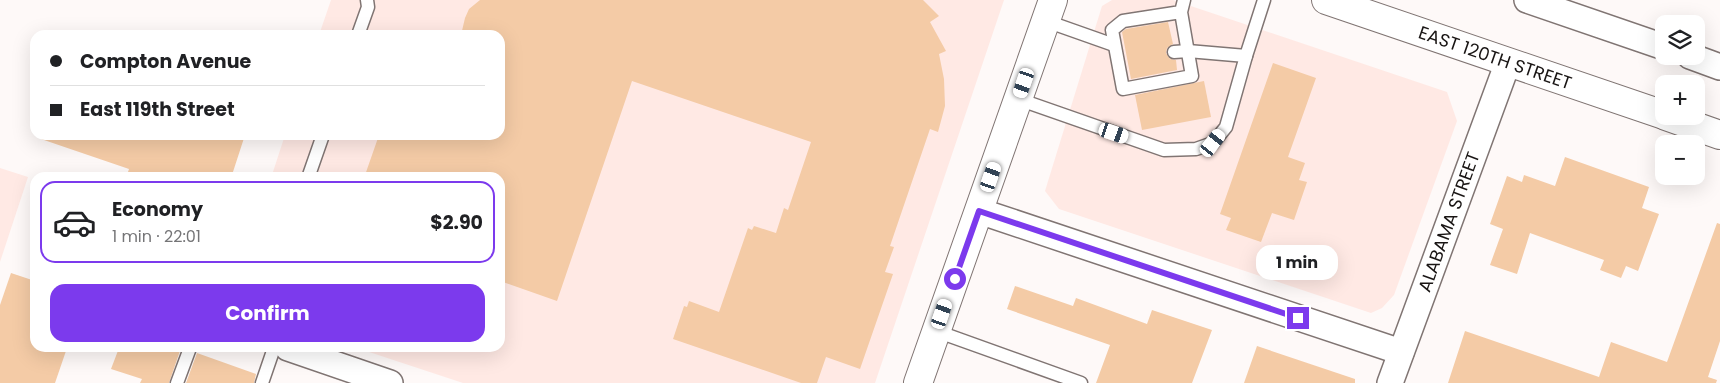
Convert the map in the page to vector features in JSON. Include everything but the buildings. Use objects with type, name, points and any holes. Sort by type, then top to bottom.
[{"type":"street","name":"EAST 120TH STREET","points":[[1326,0],[1655,113]]},
{"type":"street","points":[[1527,0],[1655,44]]},
{"type":"street","points":[[918,383],[1050,10]]},
{"type":"street","name":"ALABAMA STREET","points":[[1390,383],[1508,62]]},
{"type":"street","points":[[1705,62],[1720,67]]},
{"type":"street","name":"EAST 120TH STREET","points":[[1691,125],[1720,135]]},
{"type":"street","points":[[979,211],[1401,352]]},
{"type":"street","points":[[300,352],[390,383]]},
{"type":"lane","points":[[360,30],[368,7],[367,0]]},
{"type":"lane","points":[[1018,99],[1164,150],[1196,149],[1213,143],[1226,127],[1264,0]]},
{"type":"lane","points":[[1183,6],[1192,76],[1123,89],[1122,58],[1114,45],[1112,30],[1123,21],[1183,6]]},
{"type":"lane","points":[[1050,10],[1114,45]]},
{"type":"lane","points":[[1174,52],[1188,51],[1246,56]]},
{"type":"lane","points":[[310,172],[321,140]]},
{"type":"lane","points":[[936,331],[1081,383]]},
{"type":"lane","points":[[177,383],[189,352]]},
{"type":"lane","points":[[262,383],[273,352]]},
{"type":"shaded area","points":[[331,0],[1004,0],[875,383],[463,383],[369,352],[505,352],[505,172],[273,172],[283,140],[505,140],[505,30],[321,30]]},
{"type":"shaded area","points":[[1112,0],[1173,0],[1447,92],[1457,121],[1394,295],[1382,308],[1371,313],[1059,209],[1045,191],[1102,6]]},
{"type":"shaded area","points":[[0,168],[28,177],[0,262]]},
{"type":"route","points":[[955,279],[979,211],[1298,318]]}]
